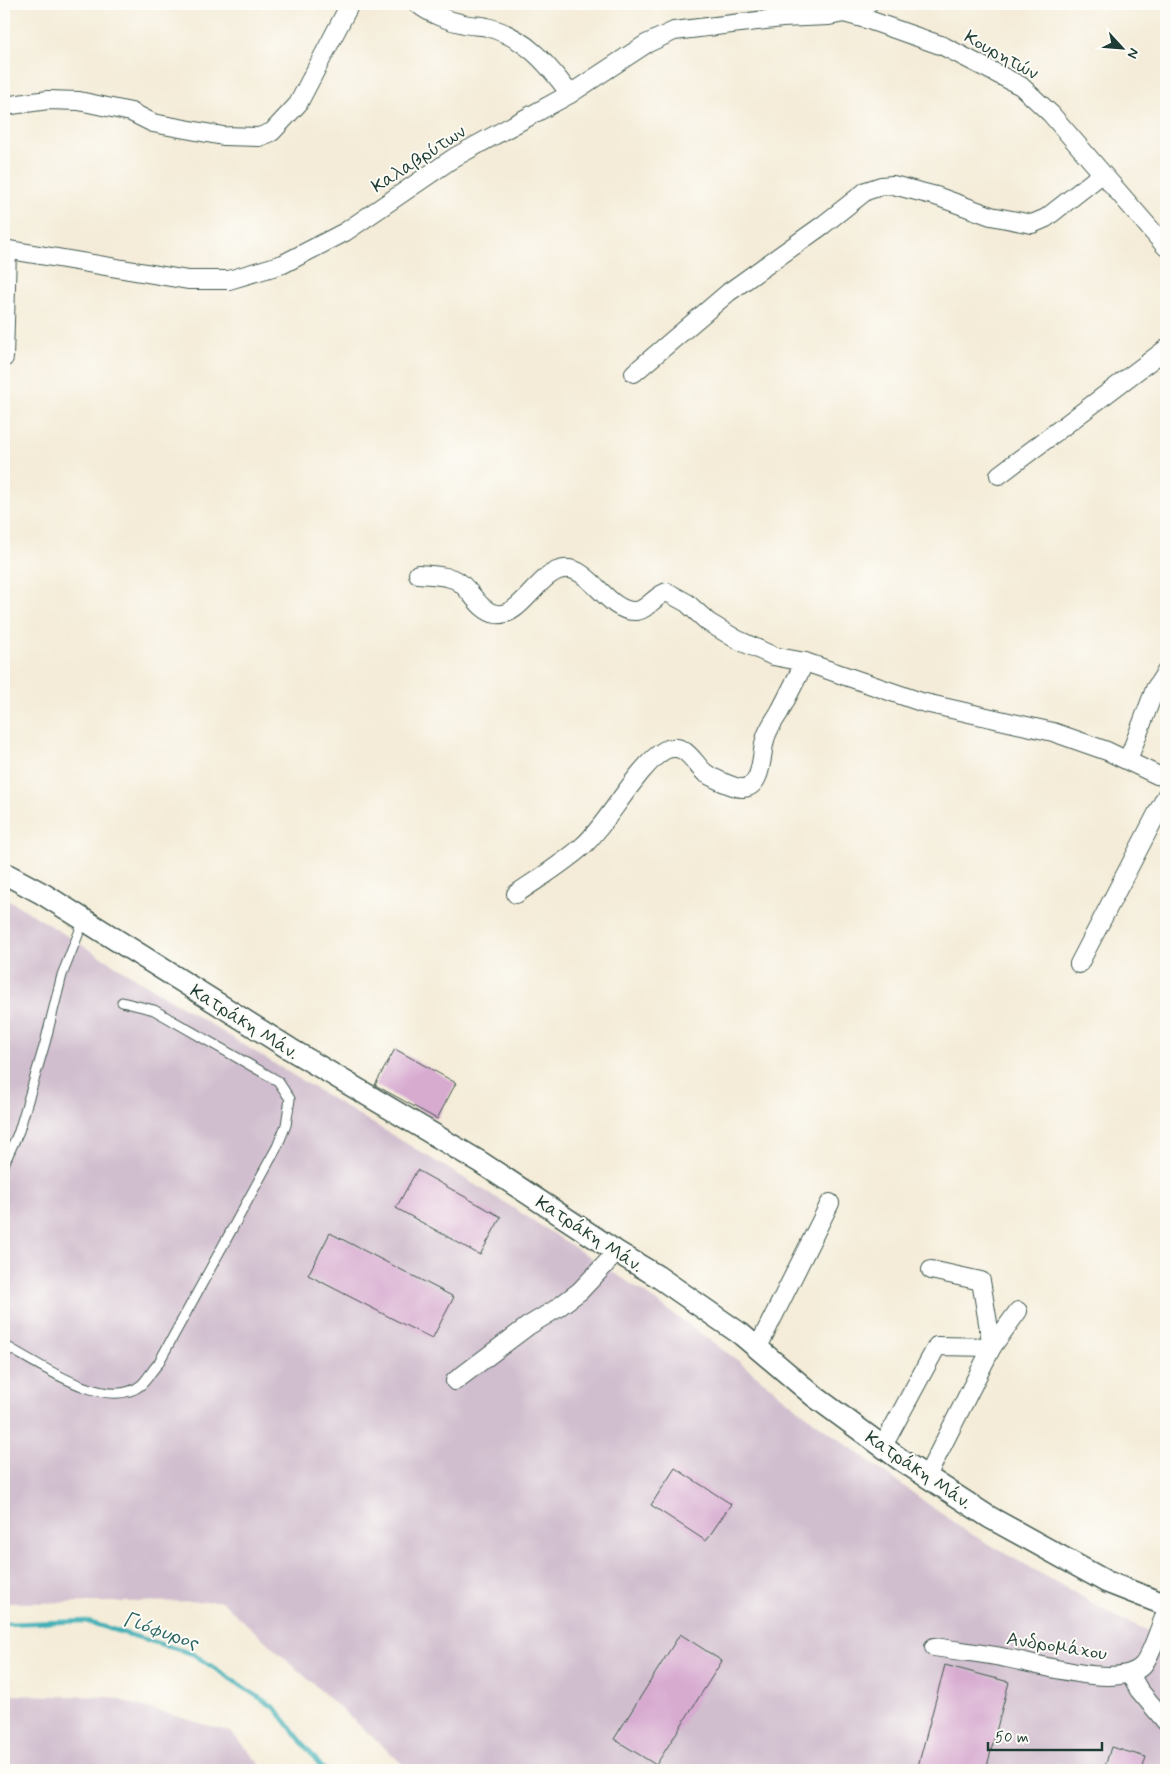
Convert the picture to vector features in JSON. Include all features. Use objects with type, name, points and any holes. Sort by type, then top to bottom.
[{"type":"street","points":[[4,106],[48,100],[79,101],[132,112],[160,124],[223,136],[259,137],[272,132],[298,104],[350,4]]},
{"type":"street","points":[[418,4],[426,10],[464,24],[485,26],[519,39],[549,66],[570,94]]},
{"type":"street","points":[[844,13],[868,4]]},
{"type":"street","name":"Καλαβρύτων","points":[[5,250],[188,280],[229,280],[283,264],[346,232],[455,158],[570,94],[646,44],[674,31],[844,13]]},
{"type":"street","name":"Κουρητών","points":[[844,13],[943,46],[1021,86],[1051,114],[1166,247]]},
{"type":"street","points":[[634,373],[729,292],[823,225],[866,191],[892,184],[936,196],[991,216],[1032,224],[1046,218],[1102,174]]},
{"type":"street","points":[[4,358],[5,250]]},
{"type":"street","points":[[999,475],[1166,349]]},
{"type":"street","points":[[418,574],[455,580],[464,586],[482,607],[497,614],[510,612],[536,587],[558,570],[571,569],[592,583],[615,604],[626,609],[639,610],[658,594],[667,592],[687,603],[708,622],[736,639],[773,656],[805,662],[921,702],[1053,732],[1163,771]]},
{"type":"street","points":[[516,894],[584,845],[604,824],[640,775],[666,750],[676,748],[687,752],[705,773],[723,782],[742,788],[750,785],[756,780],[758,774],[765,738],[805,662]]},
{"type":"street","points":[[1128,760],[1155,689],[1166,672]]},
{"type":"street","points":[[1078,964],[1166,796]]},
{"type":"street","name":"Κατράκη Μάν.","points":[[4,873],[84,920],[290,1049],[480,1162],[657,1276],[758,1347],[814,1396],[883,1446],[989,1517],[1107,1582],[1166,1605]]},
{"type":"street","points":[[758,1347],[830,1203]]},
{"type":"street","points":[[455,1381],[528,1326],[556,1309],[580,1291],[617,1252]]},
{"type":"street","points":[[931,1270],[981,1281],[992,1347]]},
{"type":"street","points":[[927,1476],[992,1347],[1018,1311]]},
{"type":"street","points":[[883,1446],[937,1346],[992,1347]]},
{"type":"street","name":"Ανδρομάχου","points":[[934,1647],[1007,1658],[1061,1670],[1113,1676],[1130,1674],[1144,1665],[1166,1612]]},
{"type":"street","points":[[1130,1674],[1139,1690],[1166,1722]]},
{"type":"lane","points":[[4,1164],[19,1130],[45,1043],[62,975],[84,920]]},
{"type":"lane","points":[[4,1345],[95,1392],[123,1394],[141,1385],[158,1364],[277,1147],[286,1125],[290,1099],[278,1081],[154,1010],[122,1002]]},
{"type":"shaded area","points":[[4,897],[309,1085],[512,1207],[639,1289],[737,1360],[803,1413],[964,1530],[1121,1619],[1166,1638],[1166,1770],[409,1770],[221,1601],[4,1603]]},
{"type":"shaded area","points":[[4,1695],[109,1697],[231,1732],[265,1770],[4,1770]]},
{"type":"building","points":[[395,1049],[456,1083],[437,1119],[375,1085]]},
{"type":"building","points":[[417,1170],[501,1217],[480,1255],[396,1208]]},
{"type":"building","points":[[330,1233],[454,1297],[432,1339],[308,1275]]},
{"type":"building","points":[[675,1468],[731,1504],[706,1541],[651,1505]]},
{"type":"building","points":[[680,1634],[722,1661],[656,1765],[614,1739]]},
{"type":"building","points":[[945,1665],[1009,1682],[986,1770],[917,1770]]},
{"type":"building","points":[[1111,1747],[1146,1757],[1142,1770],[1104,1770]]},
{"type":"waterway","name":"Γιόφυρος","points":[[4,1624],[85,1621],[193,1654],[275,1708],[324,1770]]}]
